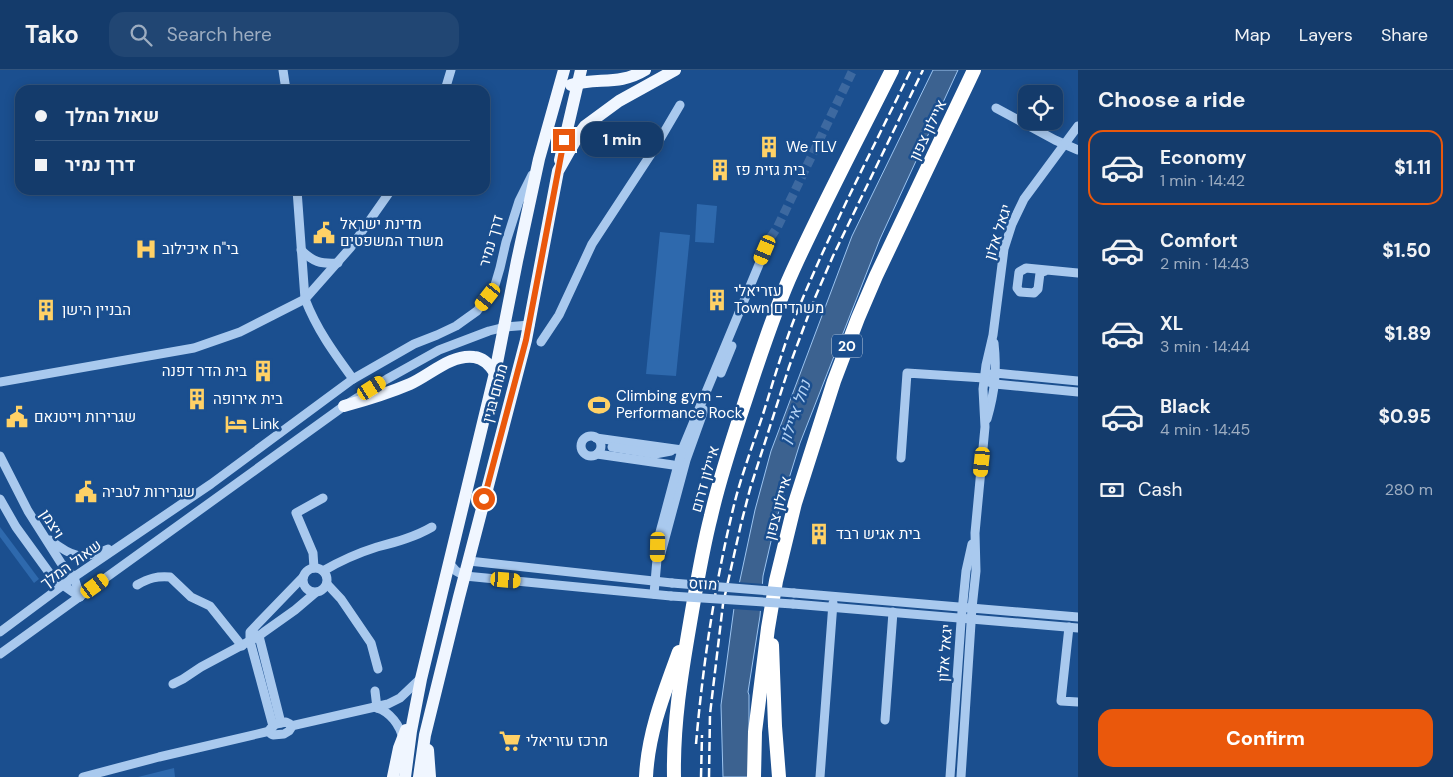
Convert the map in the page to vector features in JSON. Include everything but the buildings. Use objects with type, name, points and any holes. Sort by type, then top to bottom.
[{"type":"highway","name":"איילון דרום","points":[[674,777],[676,712],[710,517],[720,480],[767,335],[793,270],[892,70]]},
{"type":"highway","name":"איילון צפון","points":[[754,777],[756,718],[771,611],[791,517],[841,361],[858,318],[974,70]]},
{"type":"highway","points":[[950,122],[978,70]]},
{"type":"highway","points":[[771,611],[775,726],[779,777]]},
{"type":"highway","points":[[646,777],[647,756],[657,713],[691,619]]},
{"type":"main road","name":"דרך נמיר","points":[[539,159],[564,70]]},
{"type":"main road","points":[[558,171],[582,70]]},
{"type":"main road","points":[[558,92],[578,83],[628,78],[645,70]]},
{"type":"main road","name":"מנחם בגין","points":[[419,777],[425,736],[464,576],[530,325],[558,171],[585,126],[619,101],[675,70]]},
{"type":"main road","name":"מנחם בגין","points":[[405,777],[421,679],[495,373],[539,159]]},
{"type":"main road","points":[[344,406],[383,395],[412,383],[448,363],[466,357],[485,360],[495,373]]},
{"type":"main road","points":[[393,777],[403,739],[416,704]]},
{"type":"main road","points":[[425,736],[430,777]]},
{"type":"street","points":[[283,70],[285,85]]},
{"type":"street","points":[[446,85],[451,70]]},
{"type":"street","points":[[541,342],[559,315],[592,244],[680,105]]},
{"type":"street","points":[[996,108],[1078,150]]},
{"type":"street","points":[[1078,126],[1078,141]]},
{"type":"street","name":"יגאל אלון","points":[[961,777],[976,571],[975,533],[985,427],[983,389],[994,335],[1004,249],[1012,224],[1024,199],[1078,126]]},
{"type":"street","name":"דרך נמיר","points":[[353,379],[414,344],[456,326],[468,319],[481,307],[494,285],[519,201],[539,159]]},
{"type":"street","points":[[297,195],[305,299],[310,314],[325,341],[353,379]]},
{"type":"street","points":[[2,383],[194,348],[240,332],[305,299],[351,247],[387,195]]},
{"type":"street","points":[[301,250],[310,259],[318,262],[338,263]]},
{"type":"street","points":[[654,594],[659,536],[682,450],[768,250],[686,460],[658,565]]},
{"type":"street","points":[[1044,271],[1078,273]]},
{"type":"street","points":[[0,654],[344,406],[386,379],[439,350],[471,337],[505,327],[530,325]]},
{"type":"street","name":"יגאל אלון","points":[[985,427],[994,395],[996,366],[994,335]]},
{"type":"street","points":[[901,458],[907,373],[984,378],[995,384],[1078,392]]},
{"type":"street","points":[[984,378],[996,373],[1078,381]]},
{"type":"street","name":"שאול המלך","points":[[0,632],[74,577],[211,484],[353,379]]},
{"type":"street","points":[[682,450],[589,437],[584,440],[582,446],[583,452],[588,455],[597,454],[677,466],[686,460]]},
{"type":"street","points":[[596,438],[600,442],[601,447],[597,454]]},
{"type":"street","points":[[612,447],[656,454],[682,450]]},
{"type":"street","points":[[682,450],[686,460]]},
{"type":"street","points":[[656,454],[677,466]]},
{"type":"street","name":"ויצמן","points":[[0,456],[28,511],[61,563],[74,577],[80,597]]},
{"type":"street","points":[[323,498],[296,513],[319,570],[326,577],[327,584],[341,599],[371,643],[378,669]]},
{"type":"street","name":"ויצמן","points":[[0,499],[16,528],[53,578],[80,597]]},
{"type":"street","points":[[248,640],[307,571],[319,570],[374,548],[420,534],[432,527]]},
{"type":"street","name":"יגאל אלון","points":[[950,777],[962,607],[966,572],[975,533]]},
{"type":"street","points":[[43,535],[71,554],[87,556],[96,555],[135,535]]},
{"type":"street","name":"מוזס","points":[[469,561],[672,584],[1078,617]]},
{"type":"street","points":[[449,563],[464,576]]},
{"type":"street","points":[[137,585],[159,576],[170,577],[191,597],[210,606],[248,640],[279,727]]},
{"type":"street","name":"מוזס","points":[[464,576],[671,596],[833,607],[1073,628]]},
{"type":"street","points":[[303,577],[302,581],[305,588],[315,593]]},
{"type":"street","points":[[173,684],[248,640],[259,636],[315,593],[322,590],[327,584]]},
{"type":"street","points":[[820,777],[834,596]]},
{"type":"street","points":[[885,720],[893,612]]},
{"type":"street","points":[[1073,628],[1061,701],[1078,702]]},
{"type":"street","points":[[259,636],[279,727]]},
{"type":"street","points":[[83,777],[279,727],[377,708],[400,698],[421,679]]},
{"type":"street","points":[[375,691],[377,708]]},
{"type":"street","points":[[377,708],[384,710],[392,718],[400,730],[403,739]]},
{"type":"shaded area","points":[[697,204],[717,206],[714,243],[695,242]]},
{"type":"shaded area","points":[[660,232],[690,235],[676,376],[646,374]]},
{"type":"shaded area","points":[[0,527],[39,579],[34,583],[0,537]]},
{"type":"shaded area","points":[[174,768],[175,777],[138,777]]},
{"type":"water","name":"נחל איילון","points":[[933,70],[958,70],[880,239],[800,443],[775,524],[763,576],[760,616],[748,692],[749,777],[723,777],[721,705],[734,608],[755,510],[771,451],[852,236]]},
{"type":"pier","points":[[737,582],[765,584],[762,611],[732,609]]},
{"type":"tunnel","points":[[765,250],[853,70]]},
{"type":"railway","points":[[696,744],[702,683],[715,594],[727,534],[744,469],[795,317],[836,224],[911,70]]},
{"type":"railway","points":[[709,777],[710,714],[723,604],[750,489],[789,367],[814,300],[833,256],[923,70]]},
{"type":"railway","points":[[701,777],[702,735]]},
{"type":"place","name":"We TLV","points":[[769,147]]},
{"type":"place","name":"בית גזית פז","points":[[720,170]]},
{"type":"place","name":"מדינת ישראל משרד המשפטים","points":[[324,233]]},
{"type":"place","name":"בי\"ח איכילוב","points":[[146,249]]},
{"type":"place","name":"עזריאלי Town משרדים","points":[[717,300]]},
{"type":"place","name":"הבניין הישן","points":[[46,310]]},
{"type":"place","name":"בית הדר דפנה","points":[[263,371]]},
{"type":"place","name":"בית אירופה","points":[[197,399]]},
{"type":"place","name":"Climbing gym - Performance Rock","points":[[599,405]]},
{"type":"place","name":"שגרירות וייטנאם","points":[[17,417]]},
{"type":"place","name":"Link","points":[[236,424]]},
{"type":"place","name":"שגרירות לטביה","points":[[86,492]]},
{"type":"place","name":"בית אגיש רבד","points":[[819,534]]},
{"type":"place","name":"מרכז עזריאלי","points":[[510,741]]},
{"type":"route","points":[[484,499],[530,325],[564,140]]}]
